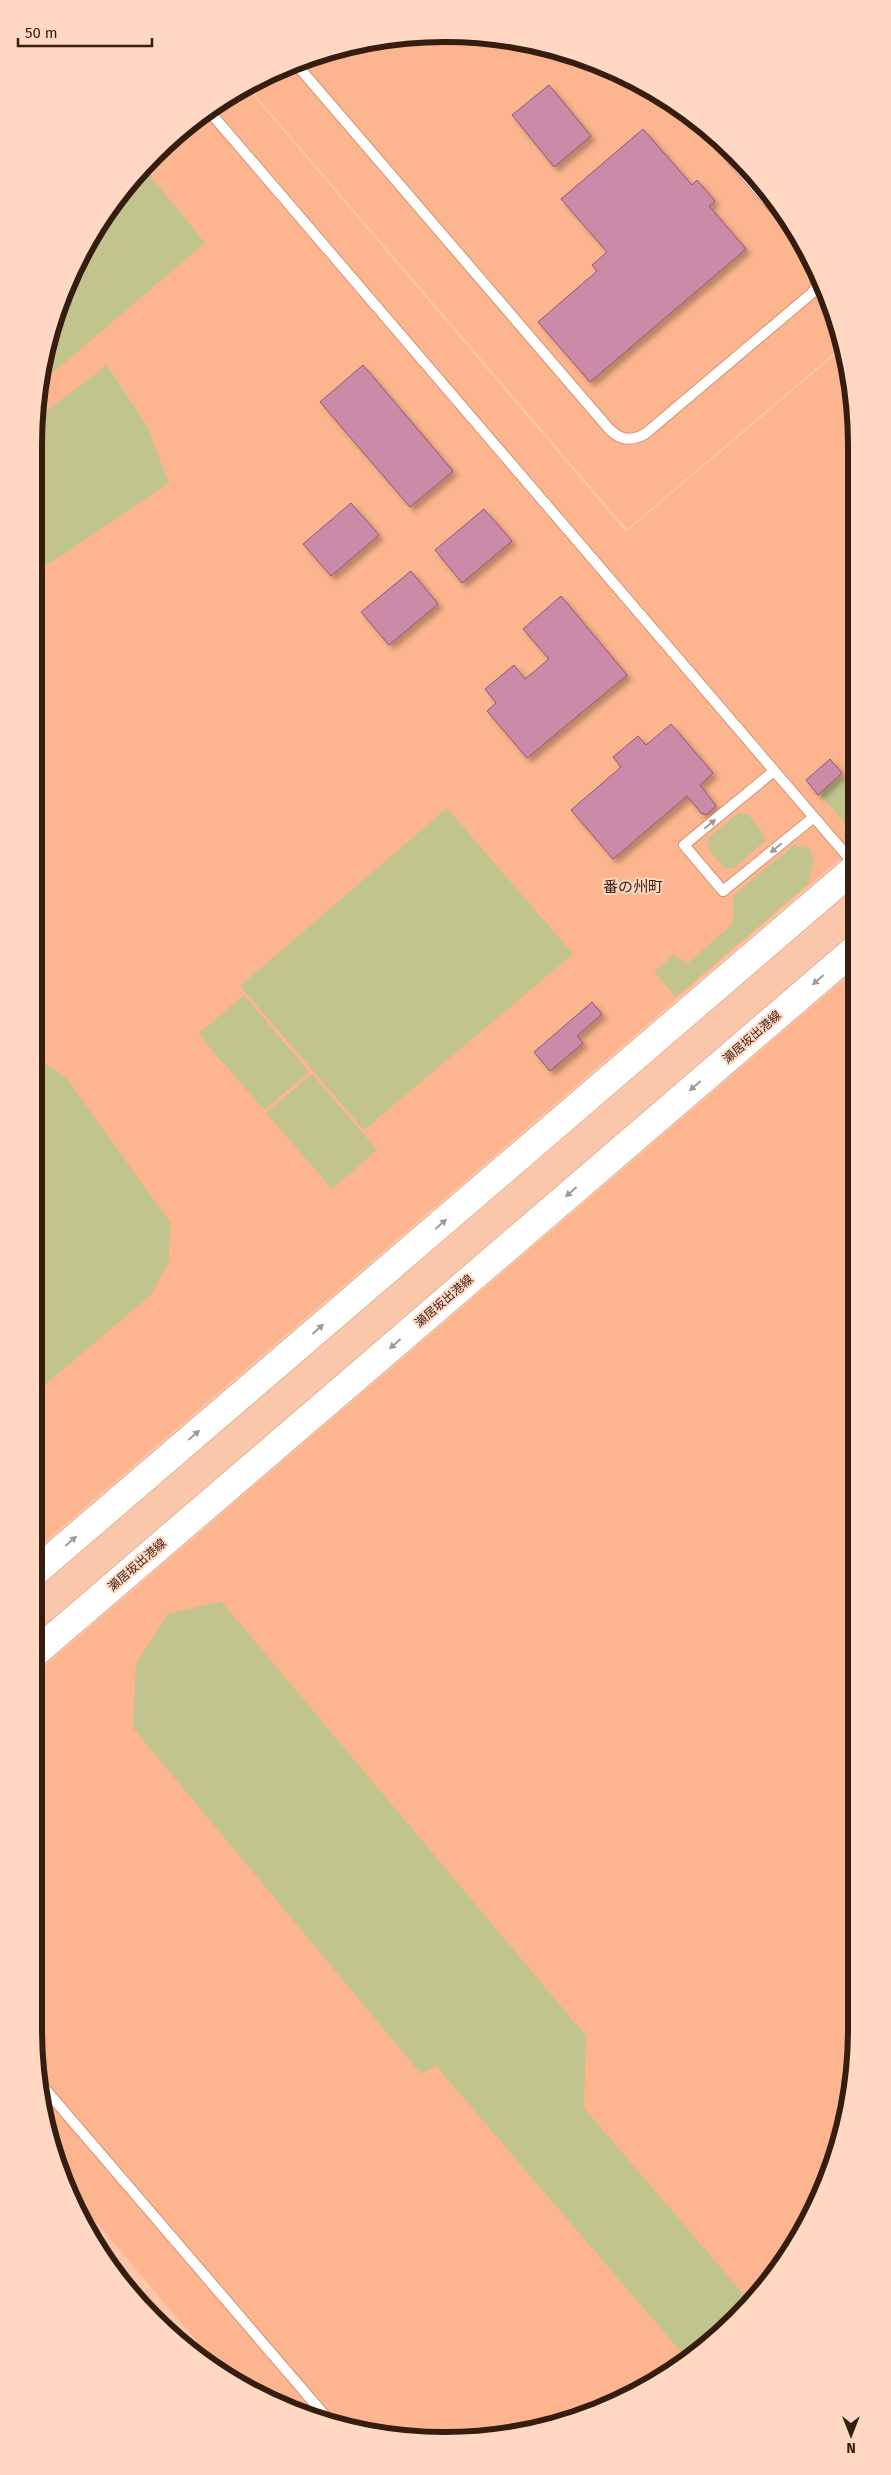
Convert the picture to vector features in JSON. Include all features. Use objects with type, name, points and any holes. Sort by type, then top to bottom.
[{"type":"main road","points":[[42,1566],[848,873]]},
{"type":"main road","name":"瀬居坂出港線","points":[[42,1647],[848,955]]},
{"type":"lane","points":[[301,70],[610,430],[625,440],[634,440],[645,434],[812,292],[816,286]]},
{"type":"lane","points":[[213,116],[848,858]]},
{"type":"lane","points":[[774,771],[684,844],[723,891],[814,817]]},
{"type":"lane","points":[[48,2092],[323,2413]]},
{"type":"shaded area","points":[[446,42],[472,43],[524,50],[550,56],[600,73],[647,96],[691,126],[748,180],[765,200],[795,244],[818,291],[837,350],[627,529],[253,92],[291,73],[316,64],[341,56],[393,46]]},
{"type":"shaded area","points":[[251,93],[626,532],[838,353],[848,419],[848,852],[42,1544],[43,419],[50,367],[56,341],[73,291],[84,267],[96,244],[126,200],[180,143],[222,110]]},
{"type":"shaded area","points":[[848,976],[848,2056],[841,2108],[835,2134],[818,2184],[807,2208],[795,2231],[765,2275],[711,2332],[691,2349],[647,2379],[600,2402],[550,2419],[524,2425],[472,2432],[419,2432],[367,2425],[341,2419],[291,2402],[267,2391],[244,2379],[208,2355],[84,2207],[73,2184],[56,2134],[46,2082],[42,2030],[42,1668]]},
{"type":"green space","points":[[149,174],[205,243],[49,376],[56,341],[64,316],[84,267],[110,222]]},
{"type":"green space","points":[[107,365],[148,428],[169,483],[54,561],[42,566],[42,446],[44,413]]},
{"type":"green space","points":[[839,778],[848,779],[848,826],[820,795]]},
{"type":"green space","points":[[447,808],[573,954],[364,1130],[240,986]]},
{"type":"green space","points":[[738,813],[748,814],[764,835],[765,841],[734,868],[725,868],[710,851],[708,838]]},
{"type":"green space","points":[[794,845],[810,849],[814,861],[808,884],[676,997],[654,972],[673,955],[688,963],[732,924],[734,895]]},
{"type":"green space","points":[[244,995],[309,1072],[264,1110],[198,1034]]},
{"type":"green space","points":[[42,1062],[67,1079],[170,1222],[169,1261],[152,1294],[42,1387]]},
{"type":"green space","points":[[312,1074],[377,1150],[332,1189],[266,1113]]},
{"type":"green space","points":[[221,1601],[586,2036],[584,2108],[746,2297],[711,2332],[683,2355],[436,2066],[421,2074],[133,1728],[136,1664],[168,1614]]},
{"type":"building","points":[[549,85],[591,136],[554,167],[512,115]]},
{"type":"building","points":[[643,129],[692,185],[697,180],[715,201],[709,206],[746,249],[590,382],[538,322],[597,271],[592,265],[607,252],[561,199]]},
{"type":"building","points":[[363,365],[453,471],[410,507],[320,402]]},
{"type":"building","points":[[351,503],[379,535],[331,576],[303,544]]},
{"type":"building","points":[[484,509],[512,541],[462,583],[435,550]]},
{"type":"building","points":[[411,571],[438,604],[389,645],[361,612]]},
{"type":"building","points":[[561,596],[627,675],[527,758],[487,711],[496,703],[485,689],[514,665],[525,679],[549,659],[523,629]]},
{"type":"building","points":[[671,724],[713,773],[700,785],[716,806],[706,815],[702,814],[687,796],[613,859],[571,810],[621,767],[613,757],[638,736],[646,745]]},
{"type":"building","points":[[830,759],[842,773],[818,795],[806,780]]},
{"type":"building","points":[[592,1002],[602,1014],[577,1036],[583,1043],[550,1071],[534,1052]]},
{"type":"district","name":"番の州町","points":[[633,887]]}]
